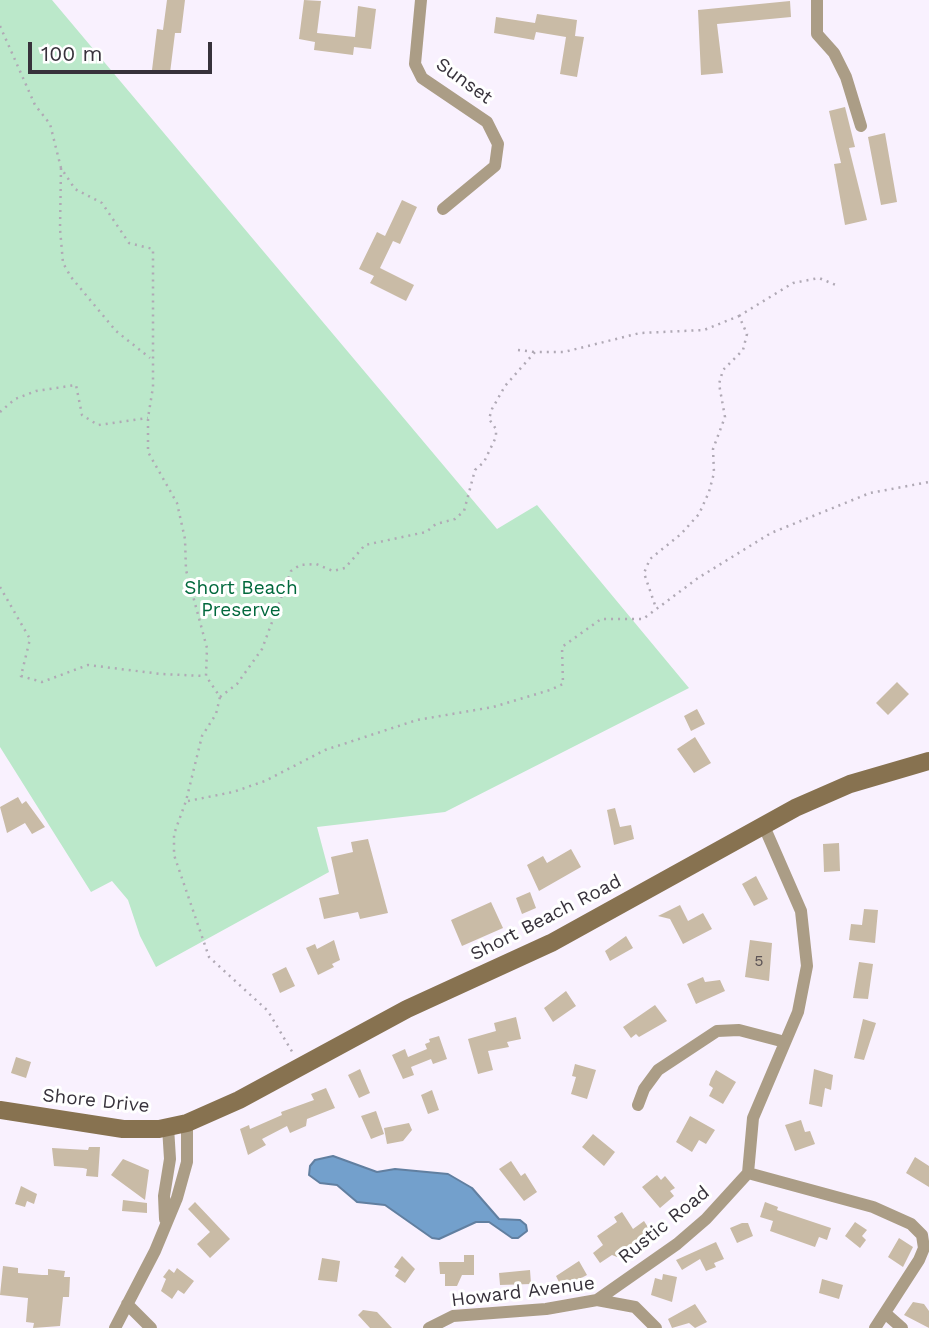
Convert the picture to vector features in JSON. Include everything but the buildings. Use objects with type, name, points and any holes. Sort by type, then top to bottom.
[{"type":"main road","name":"Short Beach Road","points":[[187,1122],[239,1100],[407,1009],[551,943],[762,824],[840,788],[929,761]]},
{"type":"main road","name":"Shore Drive","points":[[0,1110],[123,1129],[168,1127],[187,1122]]},
{"type":"street","name":"Sunset","points":[[421,0],[415,64],[422,79],[487,122],[498,144],[495,166],[443,209]]},
{"type":"street","points":[[817,0],[817,33],[834,53],[846,77],[861,126]]},
{"type":"street","points":[[762,824],[793,888],[806,938],[804,988],[753,1118],[748,1173],[873,1207],[917,1229],[922,1235],[924,1248],[875,1328]]},
{"type":"street","points":[[638,1105],[644,1089],[658,1070],[717,1031],[739,1030],[785,1042]]},
{"type":"street","points":[[115,1328],[155,1251],[165,1220],[177,1198],[187,1162],[187,1122]]},
{"type":"street","points":[[165,1220],[164,1196],[170,1159],[168,1127]]},
{"type":"street","name":"Rustic Road","points":[[597,1300],[687,1236],[735,1190],[748,1173]]},
{"type":"street","name":"Howard Avenue","points":[[429,1328],[453,1316],[546,1309],[597,1300],[635,1307],[656,1328]]},
{"type":"street","points":[[127,1304],[151,1328]]},
{"type":"street","points":[[884,1313],[902,1328]]},
{"type":"path","points":[[0,26],[35,105],[50,124],[61,168],[60,229],[64,263],[71,278],[116,331],[151,359]]},
{"type":"path","points":[[61,168],[75,189],[102,203],[129,243],[153,249],[153,387],[148,418],[148,452],[177,503],[185,539],[186,570],[207,648],[206,676],[220,697]]},
{"type":"path","points":[[518,350],[564,352],[640,333],[704,330],[739,316],[793,283],[820,278],[838,286]]},
{"type":"path","points":[[656,608],[644,573],[650,559],[681,534],[699,514],[709,492],[714,473],[713,449],[726,417],[719,384],[723,370],[743,350],[747,334],[739,316]]},
{"type":"path","points":[[299,1066],[268,1011],[209,957],[174,855],[174,834],[186,801],[202,736],[216,714],[220,697],[237,684],[262,649],[291,571],[300,565],[316,564],[333,571],[345,568],[365,545],[426,532],[436,524],[455,519],[464,511],[475,470],[484,462],[496,437],[496,429],[489,419],[492,409],[505,386],[535,352]]},
{"type":"path","points":[[0,412],[15,399],[25,395],[76,385],[82,415],[98,425],[148,418]]},
{"type":"path","points":[[186,801],[244,788],[325,750],[416,720],[493,706],[550,690],[563,684],[562,647],[601,620],[643,619],[698,578],[771,533],[870,493],[929,482]]},
{"type":"path","points":[[0,587],[30,639],[21,676],[42,682],[88,665],[161,674],[206,676]]},
{"type":"green space","name":"Short Beach Preserve","points":[[0,0],[52,0],[497,529],[537,505],[689,688],[445,812],[317,827],[329,872],[156,967],[140,936],[128,900],[112,881],[91,892],[0,747]]},
{"type":"water","points":[[333,1156],[377,1172],[395,1169],[448,1174],[472,1188],[499,1219],[520,1220],[526,1225],[527,1231],[518,1238],[512,1238],[489,1222],[476,1222],[439,1239],[432,1238],[385,1205],[357,1202],[337,1185],[320,1183],[309,1175],[310,1166],[315,1160]]}]
